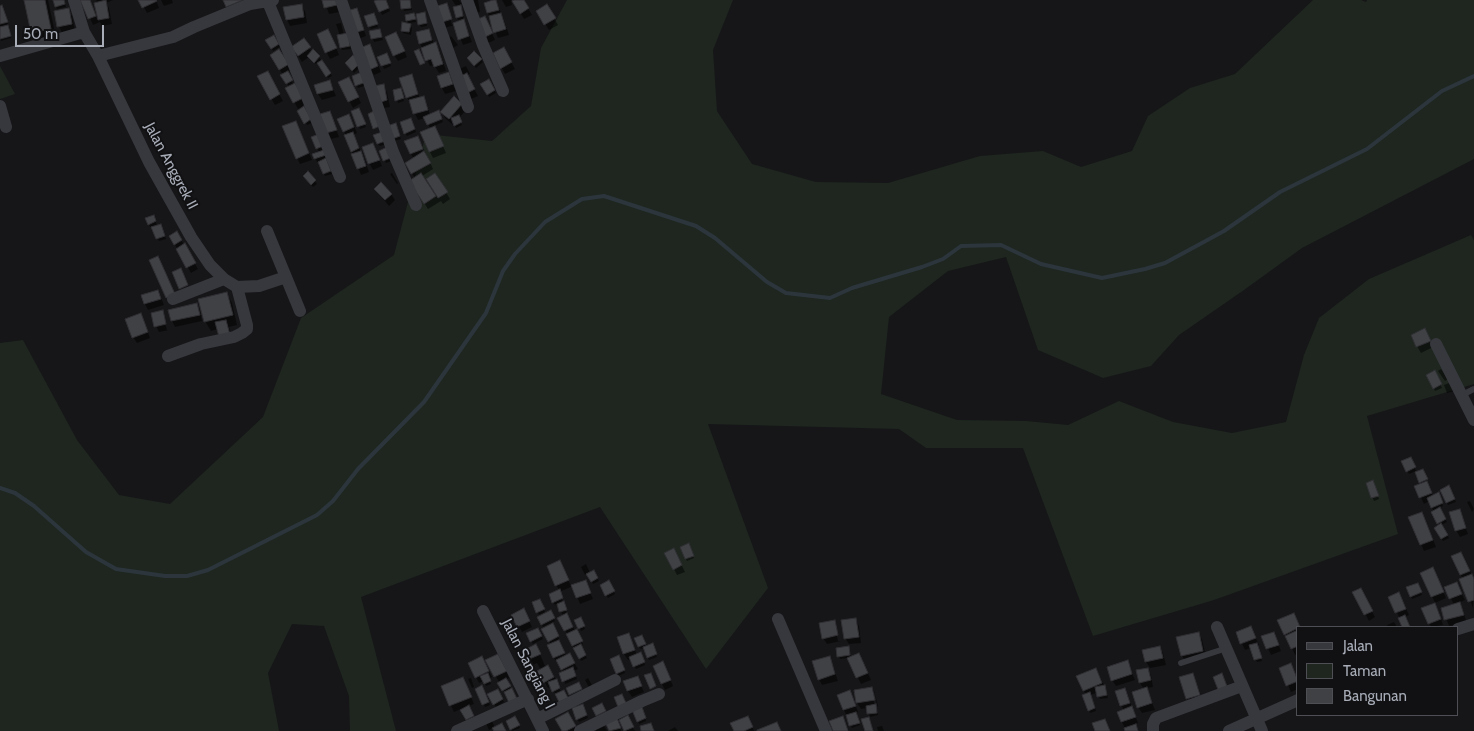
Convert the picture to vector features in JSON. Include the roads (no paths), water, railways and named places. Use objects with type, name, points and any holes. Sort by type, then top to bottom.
[{"type":"street","name":"Jalan Anggrek II","points":[[74,0],[84,32],[98,56],[149,162],[191,238],[210,264],[224,279],[237,287]]},
{"type":"street","points":[[341,0],[393,152],[416,205]]},
{"type":"street","points":[[430,0],[468,106]]},
{"type":"street","points":[[466,0],[503,91]]},
{"type":"street","points":[[98,56],[173,37],[250,4],[270,1],[340,177]]},
{"type":"street","points":[[0,56],[84,32]]},
{"type":"street","points":[[0,106],[6,127]]},
{"type":"street","points":[[267,231],[300,311]]},
{"type":"street","points":[[168,356],[201,344],[234,337],[247,329],[237,287],[259,286],[286,277]]},
{"type":"street","points":[[173,299],[224,279]]},
{"type":"street","points":[[1436,344],[1474,420]]},
{"type":"street","name":"Jalan Sangiang I","points":[[483,611],[543,731]]},
{"type":"street","points":[[778,619],[826,731]]},
{"type":"street","points":[[1459,629],[1474,624]]},
{"type":"street","points":[[1217,627],[1259,725]]},
{"type":"street","points":[[538,719],[614,680]]},
{"type":"street","points":[[1153,731],[1153,724],[1156,718],[1242,686]]},
{"type":"street","points":[[580,731],[659,694]]},
{"type":"street","points":[[457,730],[528,699]]},
{"type":"street","points":[[1229,731],[1259,725],[1296,701]]},
{"type":"lane","points":[[1462,395],[1474,389]]},
{"type":"lane","points":[[1181,663],[1227,648]]},
{"type":"waterway","points":[[0,488],[15,493],[34,506],[86,552],[116,569],[165,576],[187,576],[208,570],[317,515],[333,501],[358,469],[424,402],[486,313],[503,271],[515,254],[545,222],[582,199],[604,196],[696,226],[715,238],[767,282],[786,293],[830,298],[852,288],[943,259],[961,246],[1001,245],[1041,264],[1102,278],[1165,263],[1224,231],[1280,192],[1367,149],[1442,91],[1474,76]]}]
